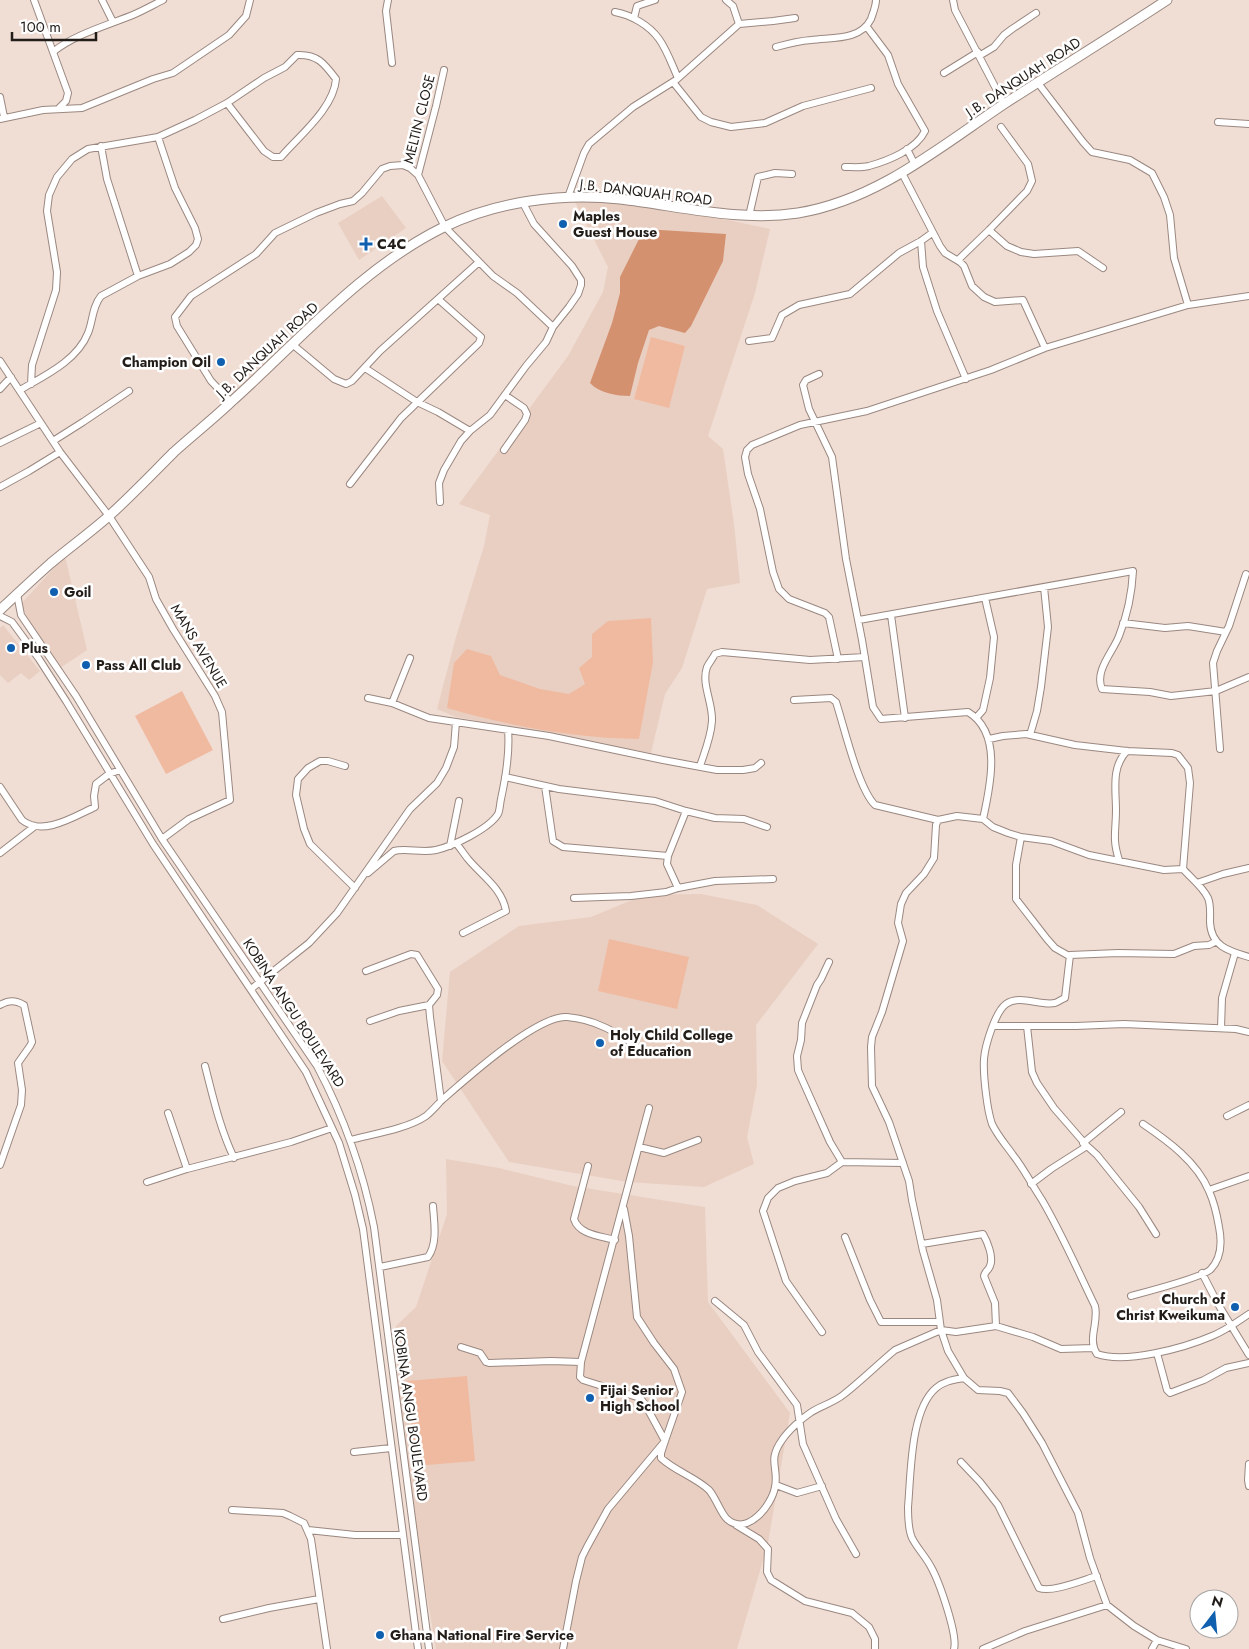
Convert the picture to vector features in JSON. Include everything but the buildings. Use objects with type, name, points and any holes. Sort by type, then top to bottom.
[{"type":"highway","name":"J.B. DANQUAH ROAD","points":[[0,610],[50,564],[109,516],[176,450],[232,402],[292,344],[356,287],[385,264],[445,227],[495,209],[522,203],[568,197],[620,200],[749,216],[796,213],[831,205],[868,190],[902,173],[1004,104],[1168,0]]},
{"type":"street","points":[[34,0],[68,93],[66,101],[60,108]]},
{"type":"street","points":[[102,0],[113,22]]},
{"type":"street","points":[[53,52],[61,46],[113,22],[134,15],[163,0]]},
{"type":"street","points":[[0,97],[2,118],[60,108],[82,108],[173,73],[229,35],[246,16],[250,0]]},
{"type":"street","points":[[388,0],[386,11],[392,63]]},
{"type":"street","points":[[634,18],[637,6],[655,0]]},
{"type":"street","points":[[726,0],[733,6],[739,24]]},
{"type":"street","points":[[776,47],[858,33],[867,27],[876,0]]},
{"type":"street","points":[[953,0],[955,10],[1004,104]]},
{"type":"street","points":[[615,12],[634,18],[654,33],[660,40],[676,80],[701,117],[711,122],[731,127],[765,123],[803,106],[871,88]]},
{"type":"street","points":[[944,73],[994,47],[1004,35],[1036,13]]},
{"type":"street","points":[[568,197],[589,144],[632,108],[676,80],[739,24],[795,18]]},
{"type":"street","points":[[845,167],[867,166],[907,149],[925,131],[898,84],[888,55],[867,27]]},
{"type":"street","points":[[31,384],[32,365],[56,290],[57,272],[47,211],[49,195],[56,177],[72,159],[88,149],[158,137],[196,120],[264,78],[285,68],[297,55],[315,56],[336,79],[326,107],[281,157],[273,157],[264,151],[227,102]]},
{"type":"street","name":"MELTIN CLOSE","points":[[444,70],[418,175],[445,227],[493,276],[517,293],[553,327]]},
{"type":"street","points":[[1038,82],[1092,152],[1130,160],[1152,173],[1164,197],[1170,215],[1174,258],[1188,305]]},
{"type":"street","points":[[1218,122],[1249,124]]},
{"type":"street","points":[[958,260],[1027,191],[1032,181],[1028,164],[1001,127]]},
{"type":"street","points":[[20,390],[50,373],[82,346],[89,332],[97,301],[101,296],[138,276],[170,264],[189,252],[196,245],[198,239],[174,188],[158,137]]},
{"type":"street","points":[[101,146],[106,179],[138,276]]},
{"type":"street","points":[[907,149],[915,165]]},
{"type":"street","points":[[232,402],[211,381],[177,326],[176,317],[191,296],[256,254],[275,233],[316,213],[353,201],[382,169],[403,165],[418,175]]},
{"type":"street","points":[[902,173],[932,233],[946,253],[964,266],[972,286],[984,298],[995,302],[1023,300],[1045,348]]},
{"type":"street","points":[[749,216],[758,177],[792,174]]},
{"type":"street","points":[[440,502],[439,483],[444,470],[461,441],[490,415],[506,395],[526,366],[546,342],[553,327],[578,294],[581,285],[581,280],[559,250],[534,224],[522,203]]},
{"type":"street","points":[[989,230],[1007,246],[1020,252],[1034,254],[1073,250],[1082,253],[1103,268]]},
{"type":"street","points":[[749,341],[772,338],[782,314],[799,305],[850,294],[899,253],[921,242],[932,233]]},
{"type":"street","points":[[921,242],[923,267],[931,293],[966,379]]},
{"type":"street","points":[[292,344],[340,383],[346,384],[352,381],[380,351],[479,262]]},
{"type":"street","points":[[838,659],[829,616],[789,599],[780,589],[773,572],[762,515],[748,474],[745,457],[747,450],[752,445],[800,425],[867,411],[966,379],[1045,348],[1188,305],[1249,296]]},
{"type":"street","points":[[350,484],[387,435],[417,402],[479,343],[481,337],[438,300]]},
{"type":"street","name":"MANS AVENUE","points":[[0,361],[3,371],[11,377],[60,452],[109,516],[149,577],[156,599],[207,683],[222,712],[230,800],[189,819],[162,839]]},
{"type":"street","points":[[365,368],[417,402],[470,431]]},
{"type":"street","points":[[819,374],[806,380],[803,385],[808,409],[832,458],[846,559],[859,620],[872,707],[881,719],[968,712],[976,718],[989,739],[991,749],[991,779],[983,819]]},
{"type":"street","points":[[0,389],[11,377]]},
{"type":"street","points":[[53,441],[129,392]]},
{"type":"street","points":[[504,450],[525,420],[527,414],[524,408],[506,395]]},
{"type":"street","points":[[0,443],[41,423]]},
{"type":"street","points":[[0,486],[30,471],[60,452]]},
{"type":"street","points":[[859,620],[1133,571],[1129,602],[1119,636],[1101,673],[1100,684],[1102,690],[1150,692],[1171,696],[1216,691],[1249,677]]},
{"type":"street","points":[[1220,749],[1213,663],[1246,574]]},
{"type":"street","points":[[1030,734],[1037,711],[1048,627],[1044,587]]},
{"type":"street","name":"KOBINA ANGU BOULEVARD","points":[[17,594],[21,615],[76,696],[162,839],[317,1066],[334,1097],[367,1192],[380,1266],[429,1649]]},
{"type":"street","points":[[976,718],[983,710],[990,678],[994,637],[985,598]]},
{"type":"street","points":[[891,614],[905,718]]},
{"type":"street","points":[[12,622],[21,615]]},
{"type":"street","name":"KOBINA ANGU BOULEVARD","points":[[0,616],[12,622],[66,701],[153,844],[306,1072],[339,1143],[363,1228],[418,1649]]},
{"type":"street","points":[[1122,622],[1165,628],[1188,626],[1226,632]]},
{"type":"street","points":[[700,766],[710,738],[712,721],[712,710],[705,674],[715,654],[722,652],[810,660],[865,657]]},
{"type":"street","points":[[392,703],[410,658]]},
{"type":"street","points":[[368,698],[392,703],[429,718],[550,736],[663,760],[730,771],[755,768],[760,763]]},
{"type":"street","points":[[794,700],[831,698],[836,702],[860,778],[871,801],[875,805],[938,820],[957,816],[983,819],[994,827],[1021,837],[1042,839],[1097,858],[1119,860],[1164,870],[1183,869],[1208,897],[1211,930],[1215,942],[1235,953],[1249,957]]},
{"type":"street","points":[[251,989],[309,944],[337,913],[410,809],[437,783],[442,776],[454,746],[456,722]]},
{"type":"street","points":[[364,876],[394,851],[423,852],[453,844],[487,825],[498,813],[509,744],[508,730]]},
{"type":"street","points":[[989,739],[1030,734],[1068,744],[1127,751],[1172,753],[1178,756],[1188,768],[1190,783],[1183,869]]},
{"type":"street","points":[[1119,860],[1114,844],[1115,778],[1121,759],[1127,751]]},
{"type":"street","points":[[345,766],[328,761],[320,761],[308,768],[298,779],[296,795],[304,829],[310,844],[355,888]]},
{"type":"street","points":[[0,787],[22,820],[27,824],[35,826],[54,825],[95,807],[96,784],[110,774],[120,770]]},
{"type":"street","points":[[505,777],[545,786],[655,801],[715,818],[744,819],[768,827]]},
{"type":"street","points":[[545,786],[553,841],[563,847],[668,856]]},
{"type":"street","points":[[453,844],[459,801]]},
{"type":"street","points":[[678,888],[667,864],[668,856],[686,811]]},
{"type":"street","points":[[938,820],[934,858],[924,874],[903,898],[898,923],[903,941],[882,1012],[872,1037],[871,1047],[872,1086],[889,1122],[909,1181],[922,1244],[937,1300],[940,1330],[948,1351],[964,1378],[978,1390],[1008,1393],[1042,1443],[1078,1513],[1108,1605],[1134,1626],[1157,1640],[1186,1649]]},
{"type":"street","points":[[0,853],[35,826]]},
{"type":"street","points":[[1021,837],[1016,865],[1016,899],[1047,939],[1056,948],[1069,956]]},
{"type":"street","points":[[453,844],[492,882],[506,911],[463,933]]},
{"type":"street","points":[[1197,883],[1249,868]]},
{"type":"street","points":[[574,898],[631,896],[666,892],[716,881],[773,879]]},
{"type":"street","points":[[1069,956],[1072,954],[1174,954],[1194,946],[1209,946],[1215,942]]},
{"type":"street","points":[[1221,1028],[1222,998],[1235,953]]},
{"type":"street","points":[[366,971],[411,954],[418,955],[438,989],[437,995],[429,1005],[399,1011],[370,1021]]},
{"type":"street","points":[[1069,956],[1065,998],[1055,1003],[1027,1000],[1012,1001],[1005,1004],[993,1026],[984,1059],[989,1112],[996,1131],[1014,1156],[1060,1234],[1095,1306],[1093,1348],[1097,1354],[1104,1356],[1157,1353],[1214,1336],[1249,1314]]},
{"type":"street","points":[[829,962],[804,1013],[797,1063],[804,1084],[830,1142],[842,1162]]},
{"type":"street","points":[[0,1005],[14,1001],[24,1005],[32,1042],[18,1063],[22,1090],[21,1104],[0,1165]]},
{"type":"street","points":[[429,1005],[441,1101]]},
{"type":"street","points":[[350,1140],[414,1123],[427,1115],[441,1101],[518,1038],[546,1023],[566,1017],[597,1024],[622,1036],[640,1049]]},
{"type":"street","points":[[993,1026],[1124,1024],[1221,1028],[1249,1032]]},
{"type":"street","points":[[1027,1026],[1032,1072],[1037,1083],[1054,1108],[1097,1155],[1139,1207],[1156,1234]]},
{"type":"street","points":[[205,1066],[224,1134],[234,1158]]},
{"type":"street","points":[[1227,1116],[1249,1105]]},
{"type":"street","points":[[648,1108],[628,1182],[624,1205],[581,1362],[580,1377],[583,1380],[640,1398],[665,1441]]},
{"type":"street","points":[[1031,1184],[1085,1144],[1121,1112]]},
{"type":"street","points":[[168,1113],[187,1169]]},
{"type":"street","points":[[1130,1296],[1187,1280],[1208,1271],[1219,1255],[1221,1236],[1217,1213],[1209,1190],[1200,1175],[1181,1154],[1143,1124]]},
{"type":"street","points":[[147,1182],[332,1128]]},
{"type":"street","points":[[639,1147],[664,1153],[698,1140]]},
{"type":"street","points":[[822,1332],[786,1281],[763,1211],[768,1198],[778,1188],[795,1181],[827,1173],[842,1162],[903,1163]]},
{"type":"street","points":[[588,1166],[574,1219],[580,1229],[614,1240]]},
{"type":"street","points":[[1209,1190],[1249,1176]]},
{"type":"street","points":[[624,1205],[637,1317],[674,1369],[681,1385],[682,1392],[661,1453],[661,1458],[709,1490],[726,1519],[759,1539],[768,1549],[767,1572],[771,1580],[805,1602],[852,1613],[869,1627],[875,1639],[875,1649]]},
{"type":"street","points":[[380,1266],[428,1257],[432,1251],[434,1240],[433,1206]]},
{"type":"street","points":[[922,1244],[966,1235],[983,1234],[991,1261],[990,1267],[984,1276],[996,1303],[996,1326]]},
{"type":"street","points":[[845,1237],[870,1300],[881,1322],[939,1322]]},
{"type":"street","points":[[1202,1273],[1249,1355]]},
{"type":"street","points":[[715,1301],[744,1325],[758,1352],[797,1405],[803,1444],[836,1519],[856,1554]]},
{"type":"street","points":[[726,1519],[734,1523],[743,1524],[765,1511],[771,1501],[776,1485],[773,1460],[783,1439],[810,1413],[842,1396],[895,1350],[940,1330],[956,1332],[996,1326],[1033,1337],[1061,1349],[1093,1348]]},
{"type":"street","points":[[461,1347],[480,1353],[486,1362],[489,1363],[581,1362]]},
{"type":"street","points":[[1157,1353],[1167,1390],[1170,1393],[1204,1380],[1226,1368],[1249,1364]]},
{"type":"street","points":[[954,1649],[955,1637],[937,1578],[924,1554],[912,1538],[908,1507],[916,1424],[924,1404],[934,1390],[948,1380],[964,1378]]},
{"type":"street","points":[[563,1649],[582,1557],[608,1509],[665,1441]]},
{"type":"street","points":[[354,1452],[391,1448]]},
{"type":"street","points":[[961,1462],[998,1505],[1039,1588],[1046,1589],[1064,1586],[1097,1576]]},
{"type":"street","points":[[1249,1464],[1249,1486]]},
{"type":"street","points":[[776,1485],[797,1493],[822,1486]]},
{"type":"street","points":[[232,1510],[283,1514],[304,1523],[311,1539],[327,1649]]},
{"type":"street","points":[[308,1530],[355,1535],[402,1535]]},
{"type":"street","points":[[223,1619],[319,1599]]},
{"type":"street","points":[[983,1649],[1037,1626],[1108,1605]]},
{"type":"street","points":[[1152,1649],[1157,1640]]},
{"type":"shaded area","name":"C4C","points":[[382,196],[406,228],[359,260],[338,223]]},
{"type":"shaded area","points":[[574,200],[631,204],[719,218],[770,229],[755,293],[708,436],[723,449],[740,583],[707,589],[682,668],[665,694],[651,753],[456,717],[437,709],[456,637],[484,546],[490,515],[459,504],[568,356],[603,292],[608,267]]},
{"type":"shaded area","points":[[644,229],[726,234],[723,261],[691,326],[685,333],[659,326],[649,330],[630,396],[614,395],[603,392],[590,383],[612,323],[620,293],[620,277]]},
{"type":"shaded area","points":[[651,337],[685,346],[669,408],[634,399]]},
{"type":"shaded area","points":[[65,556],[87,650],[60,668],[34,631],[21,604]]},
{"type":"shaded area","points":[[651,618],[653,662],[639,739],[590,736],[542,730],[447,708],[454,663],[467,649],[491,656],[500,675],[540,689],[569,694],[585,684],[579,668],[592,657],[592,634],[608,621]]},
{"type":"shaded area","points":[[3,625],[40,671],[29,680],[21,673],[8,683],[0,675],[0,628]]},
{"type":"shaded area","points":[[182,691],[213,750],[166,774],[135,716]]},
{"type":"shaded area","name":"Holy Child College of Education","points":[[701,894],[757,905],[818,944],[756,1025],[757,1085],[747,1137],[754,1164],[704,1187],[628,1182],[509,1162],[442,1061],[450,972],[519,926],[591,917],[644,895]]},
{"type":"shaded area","points":[[609,939],[689,957],[677,1009],[598,991]]},
{"type":"shaded area","name":"Fijai Senior High School","points":[[446,1159],[499,1168],[573,1186],[705,1207],[708,1302],[790,1413],[768,1543],[737,1649],[436,1649],[415,1526],[398,1384],[396,1326],[416,1307],[447,1214]]},
{"type":"shaded area","points":[[467,1376],[475,1461],[415,1466],[407,1381]]},
{"type":"place","name":"Maples Guest House","points":[[563,224]]},
{"type":"place","name":"C4C","points":[[366,244]]},
{"type":"place","name":"Champion Oil","points":[[221,362]]},
{"type":"place","name":"Goil","points":[[54,592]]},
{"type":"place","name":"Plus","points":[[11,648]]},
{"type":"place","name":"Pass All Club","points":[[86,665]]},
{"type":"place","name":"Holy Child College of Education","points":[[600,1043]]},
{"type":"place","name":"Church of Christ Kweikuma","points":[[1235,1307]]},
{"type":"place","name":"Fijai Senior High School","points":[[590,1398]]},
{"type":"place","name":"Ghana National Fire Service","points":[[380,1635]]}]
